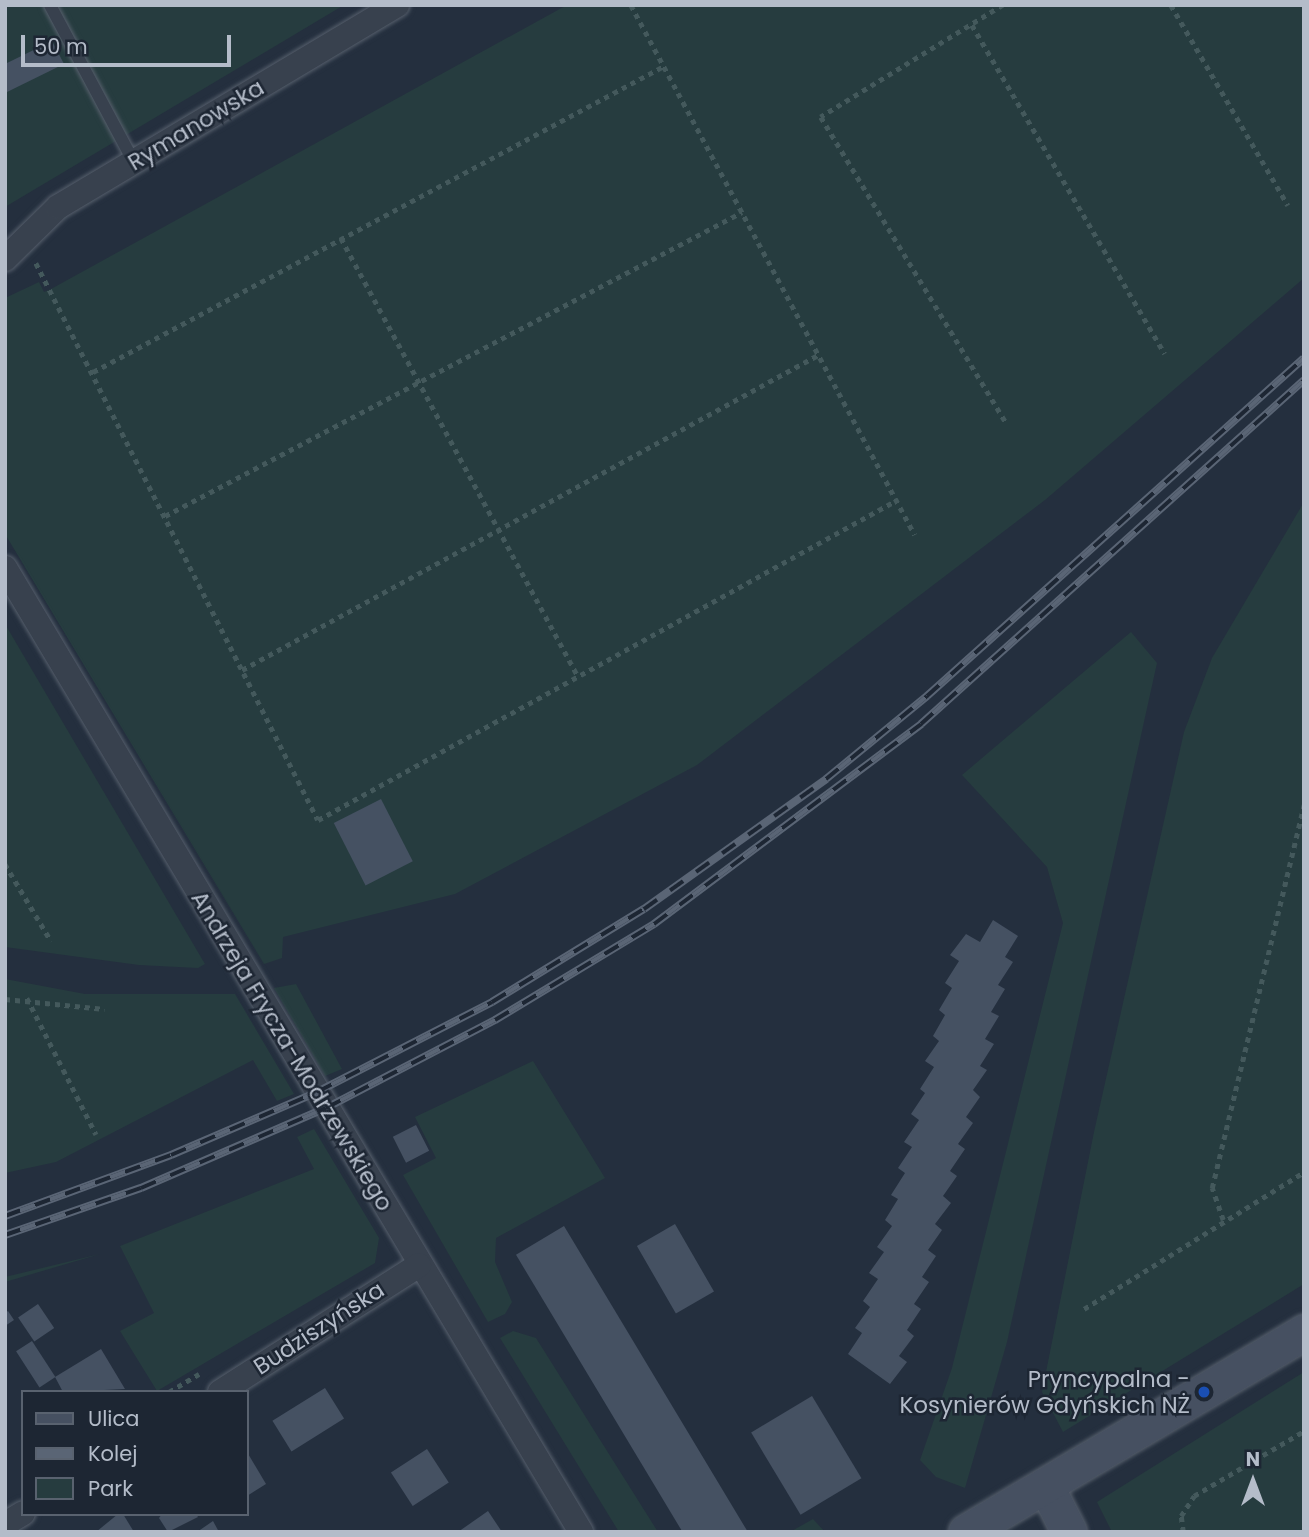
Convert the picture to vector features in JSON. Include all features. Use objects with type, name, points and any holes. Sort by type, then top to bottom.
[{"type":"street","name":"Rymanowska","points":[[14,250],[58,206],[397,5]]},
{"type":"street","name":"Andrzeja Frycza-Modrzewskiego","points":[[5,568],[419,1265],[581,1532]]},
{"type":"street","name":"Budziszyńska","points":[[223,1390],[419,1265]]},
{"type":"street","points":[[966,1532],[1304,1332]]},
{"type":"street","points":[[1046,1486],[1069,1532]]},
{"type":"street","points":[[5,1524],[21,1514]]},
{"type":"lane","points":[[50,5],[134,162]]},
{"type":"path","points":[[631,5],[915,535]]},
{"type":"path","points":[[1003,5],[821,117],[1007,424]]},
{"type":"path","points":[[1171,5],[1288,205]]},
{"type":"path","points":[[972,25],[1165,354]]},
{"type":"path","points":[[93,372],[664,66]]},
{"type":"path","points":[[165,516],[742,212]]},
{"type":"path","points":[[341,238],[577,674]]},
{"type":"path","points":[[14,250],[93,372],[318,820],[577,674],[897,500]]},
{"type":"path","points":[[242,670],[818,355]]},
{"type":"path","points":[[1223,1220],[1212,1188],[1304,805]]},
{"type":"path","points":[[5,864],[51,941]]},
{"type":"path","points":[[5,999],[27,998],[105,1009]]},
{"type":"path","points":[[27,998],[96,1134]]},
{"type":"path","points":[[1084,1309],[1304,1172]]},
{"type":"path","points":[[172,1390],[204,1371]]},
{"type":"path","points":[[1183,1532],[1181,1516],[1194,1496],[1304,1431]]},
{"type":"green space","points":[[5,5],[344,5],[5,207]]},
{"type":"green space","points":[[567,5],[1304,5],[1304,278],[1045,500],[697,765],[455,894],[283,937],[282,958],[264,964],[5,534],[5,298],[39,282],[44,292],[51,289]]},
{"type":"green space","points":[[1304,502],[1304,1284],[1063,1432],[1042,1392],[1094,1132],[1184,732],[1212,658]]},
{"type":"green space","points":[[5,624],[205,964],[198,968],[139,965],[5,947]]},
{"type":"green space","points":[[1131,632],[1157,663],[1007,1342],[965,1488],[936,1477],[920,1460],[952,1368],[1063,923],[1047,867],[962,775]]},
{"type":"green space","points":[[5,979],[85,994],[235,994],[294,1094],[277,1101],[253,1060],[56,1162],[5,1173]]},
{"type":"green space","points":[[296,984],[342,1069],[325,1076],[274,988]]},
{"type":"green space","points":[[533,1061],[605,1178],[496,1238],[495,1262],[512,1302],[505,1314],[488,1322],[403,1175],[436,1158],[415,1117]]},
{"type":"green space","points":[[314,1129],[379,1238],[375,1263],[156,1390],[120,1331],[154,1313],[120,1246],[314,1169],[297,1137]]},
{"type":"green space","points":[[100,1254],[5,1282],[5,1277]]},
{"type":"green space","points":[[513,1331],[536,1338],[658,1532],[619,1532],[500,1338]]},
{"type":"green space","points":[[1304,1372],[1304,1532],[1112,1532],[1097,1502]]},
{"type":"green space","points":[[813,1519],[825,1532],[790,1532]]},
{"type":"building","points":[[52,41],[64,64],[5,93],[5,64]]},
{"type":"building","points":[[381,799],[413,861],[366,885],[334,823]]},
{"type":"building","points":[[993,920],[1018,936],[1005,957],[1013,962],[998,985],[1005,989],[991,1012],[999,1016],[985,1039],[994,1044],[980,1066],[987,1070],[973,1090],[980,1097],[966,1117],[973,1123],[958,1144],[965,1149],[950,1171],[957,1176],[943,1196],[951,1203],[935,1224],[942,1230],[928,1250],[936,1256],[922,1277],[929,1282],[914,1304],[921,1309],[907,1330],[914,1336],[899,1356],[907,1362],[890,1384],[848,1354],[862,1333],[855,1328],[870,1307],[863,1301],[878,1279],[869,1273],[884,1252],[877,1247],[892,1226],[885,1220],[898,1199],[891,1195],[905,1173],[898,1168],[912,1147],[904,1142],[919,1120],[911,1114],[925,1093],[920,1089],[934,1067],[925,1061],[939,1041],[933,1036],[945,1015],[939,1010],[952,988],[945,983],[959,961],[950,955],[966,934],[980,942]]},
{"type":"building","points":[[416,1125],[429,1151],[406,1163],[393,1137]]},
{"type":"building","points":[[675,1224],[714,1292],[676,1314],[637,1246]]},
{"type":"building","points":[[564,1226],[748,1532],[683,1532],[516,1255]]},
{"type":"building","points":[[38,1304],[54,1328],[34,1341],[18,1317]]},
{"type":"building","points":[[8,1311],[14,1320],[5,1326],[5,1313]]},
{"type":"building","points":[[32,1341],[55,1377],[39,1387],[16,1351]]},
{"type":"building","points":[[101,1349],[125,1389],[62,1390],[55,1377]]},
{"type":"building","points":[[325,1388],[344,1419],[291,1451],[272,1421]]},
{"type":"building","points":[[812,1396],[861,1478],[801,1515],[751,1433]]},
{"type":"building","points":[[427,1449],[449,1483],[413,1506],[391,1472]]},
{"type":"building","points":[[248,1454],[266,1484],[248,1495]]},
{"type":"building","points":[[488,1511],[502,1532],[458,1532]]},
{"type":"building","points":[[116,1516],[124,1516],[134,1532],[96,1532]]},
{"type":"building","points":[[160,1516],[198,1517],[168,1532],[159,1518]]},
{"type":"building","points":[[213,1521],[219,1532],[197,1532]]},
{"type":"railway","points":[[5,1216],[171,1155],[317,1092],[492,1002],[644,909],[826,779],[927,696],[1304,358]]},
{"type":"railway","points":[[5,1235],[141,1188],[326,1108],[495,1020],[654,924],[921,724],[1304,380]]},
{"type":"place","name":"Pryncypalna - Kosynierów Gdyńskich NŻ","points":[[1204,1392]]}]
